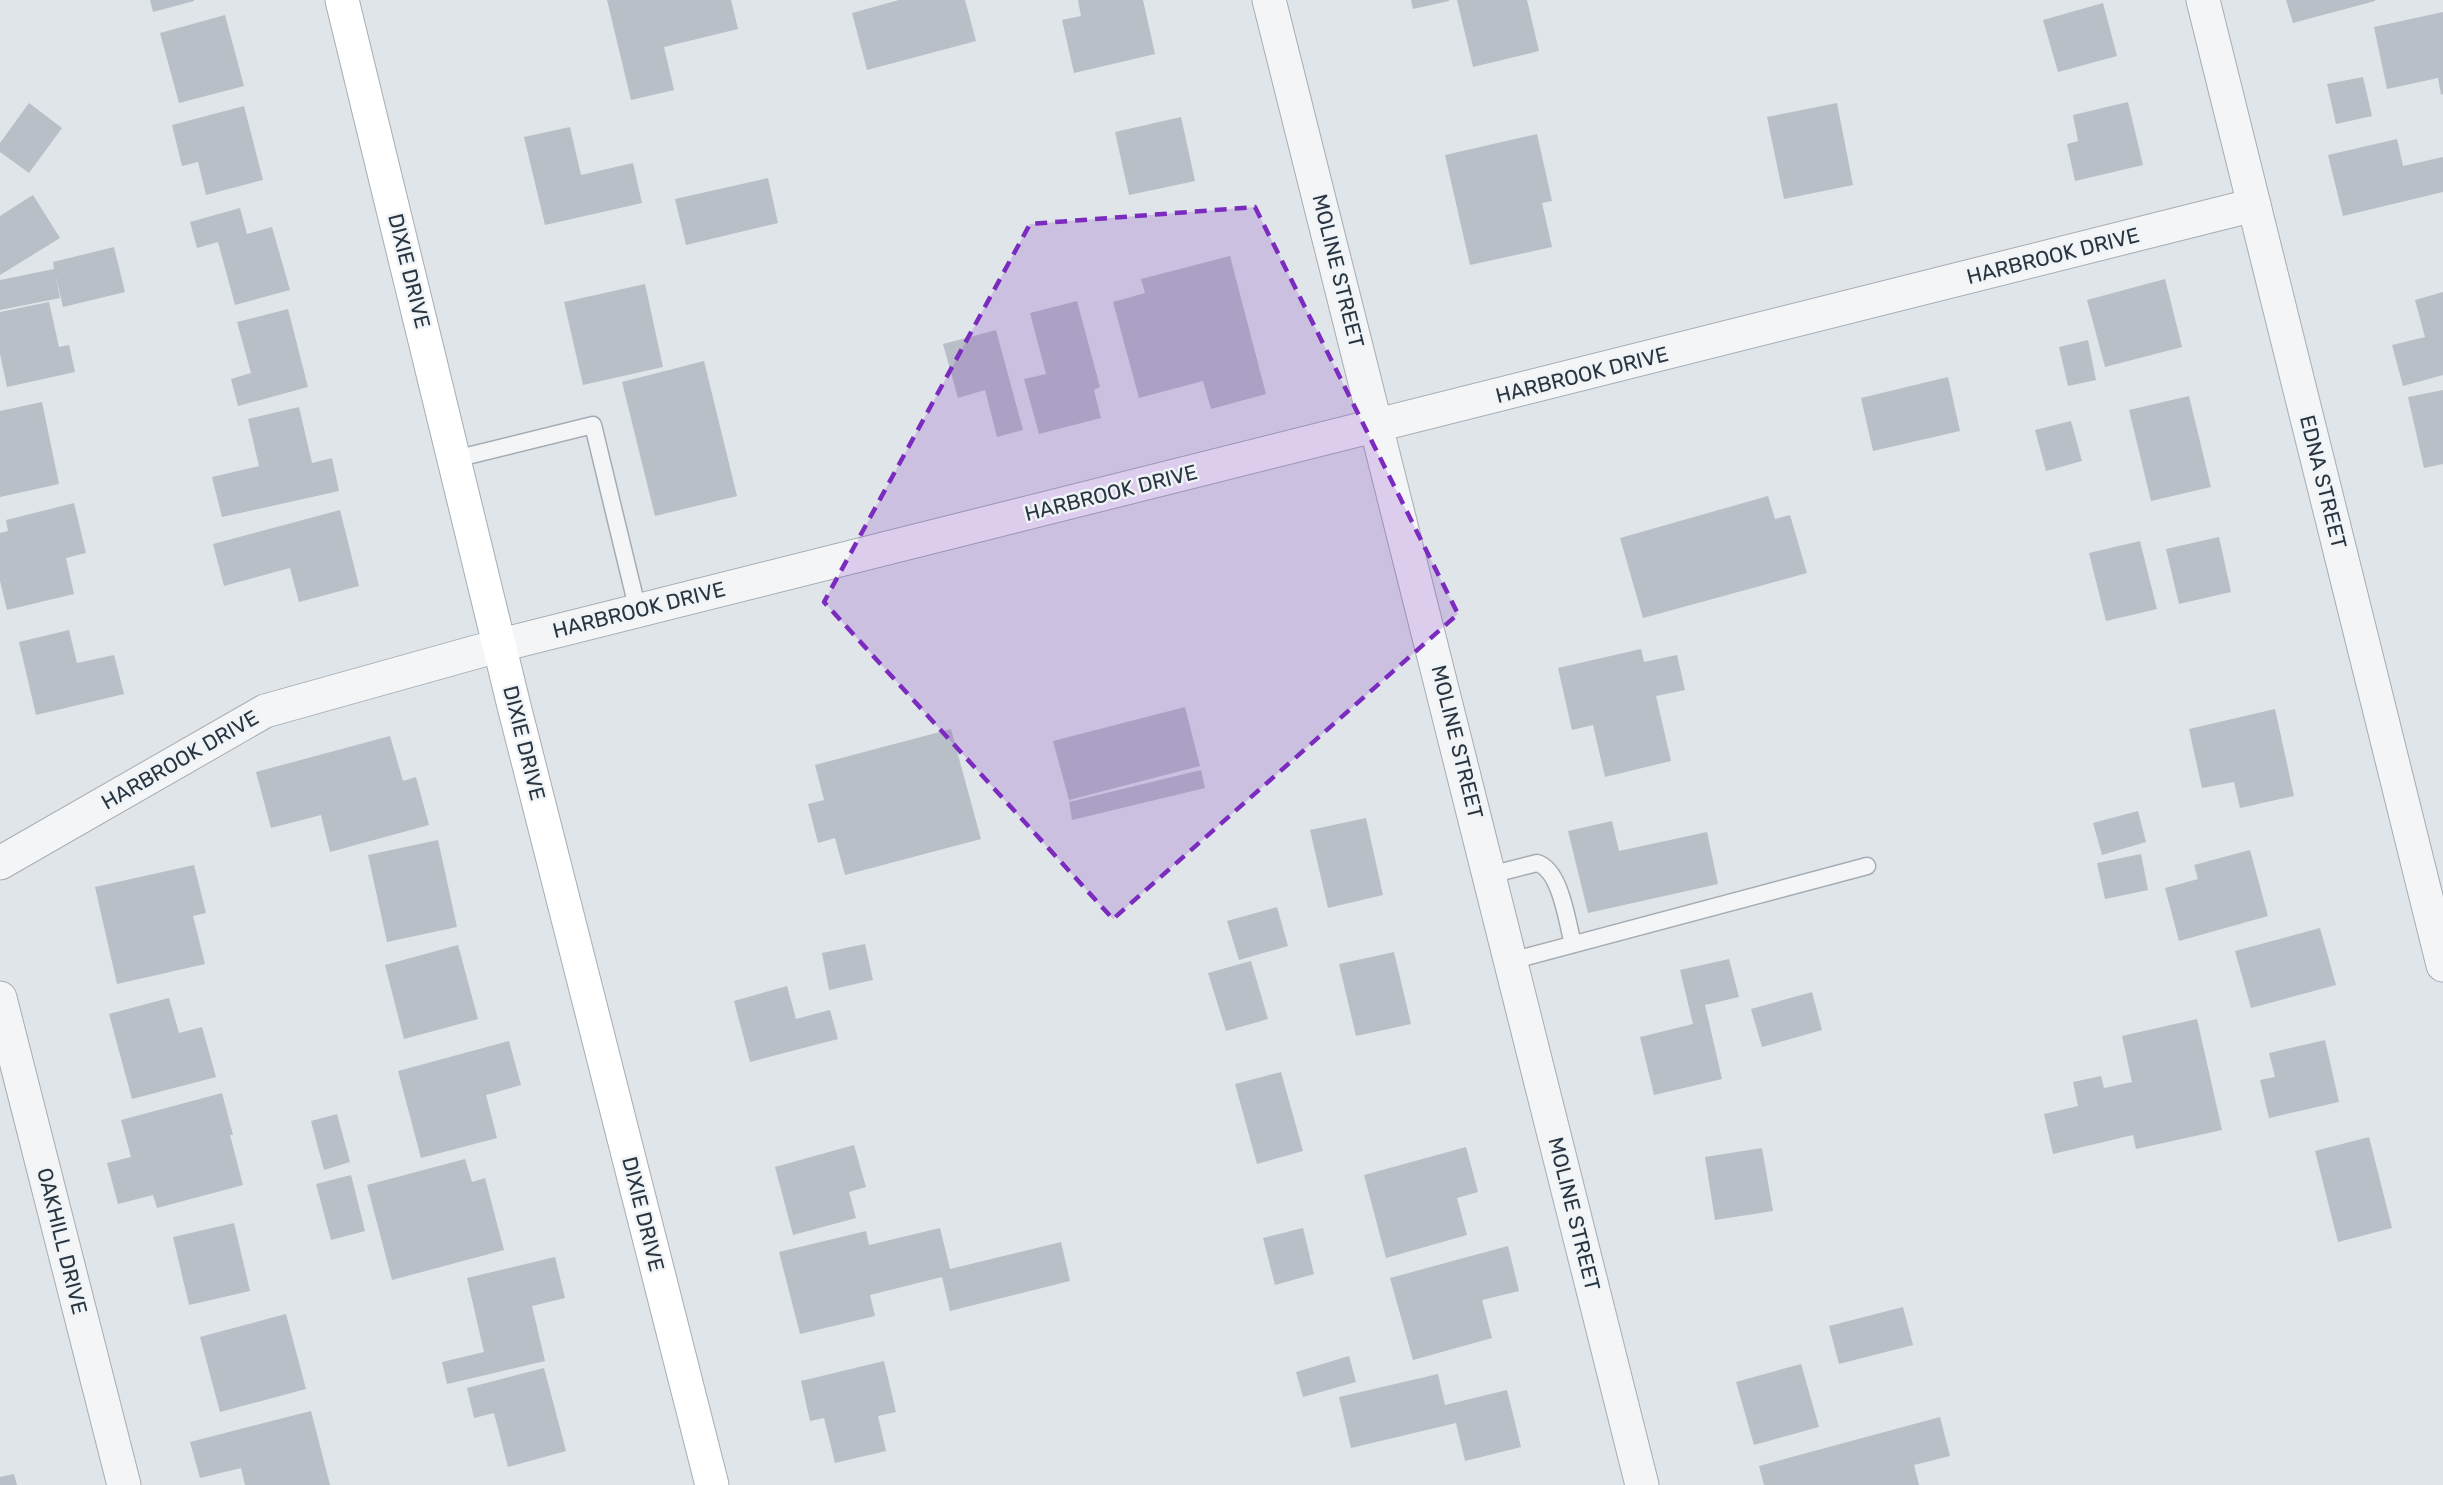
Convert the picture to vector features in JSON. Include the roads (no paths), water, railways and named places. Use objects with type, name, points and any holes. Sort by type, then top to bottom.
[{"type":"street","name":"DIXIE DRIVE","points":[[342,0],[516,713],[712,1485]]},
{"type":"street","name":"MOLINE STREET","points":[[1269,0],[1378,426],[1642,1485]]},
{"type":"street","name":"EDNA STREET","points":[[2202,0],[2443,965]]},
{"type":"street","name":"HARBROOK DRIVE","points":[[0,863],[265,711],[501,645],[2254,205]]},
{"type":"street","name":"OAKHILL DRIVE","points":[[0,998],[124,1485]]},
{"type":"lane","points":[[455,459],[593,425],[638,611]]},
{"type":"lane","points":[[1490,875],[1537,863],[1550,870],[1555,878],[1573,944]]},
{"type":"lane","points":[[1511,961],[1867,866]]}]
